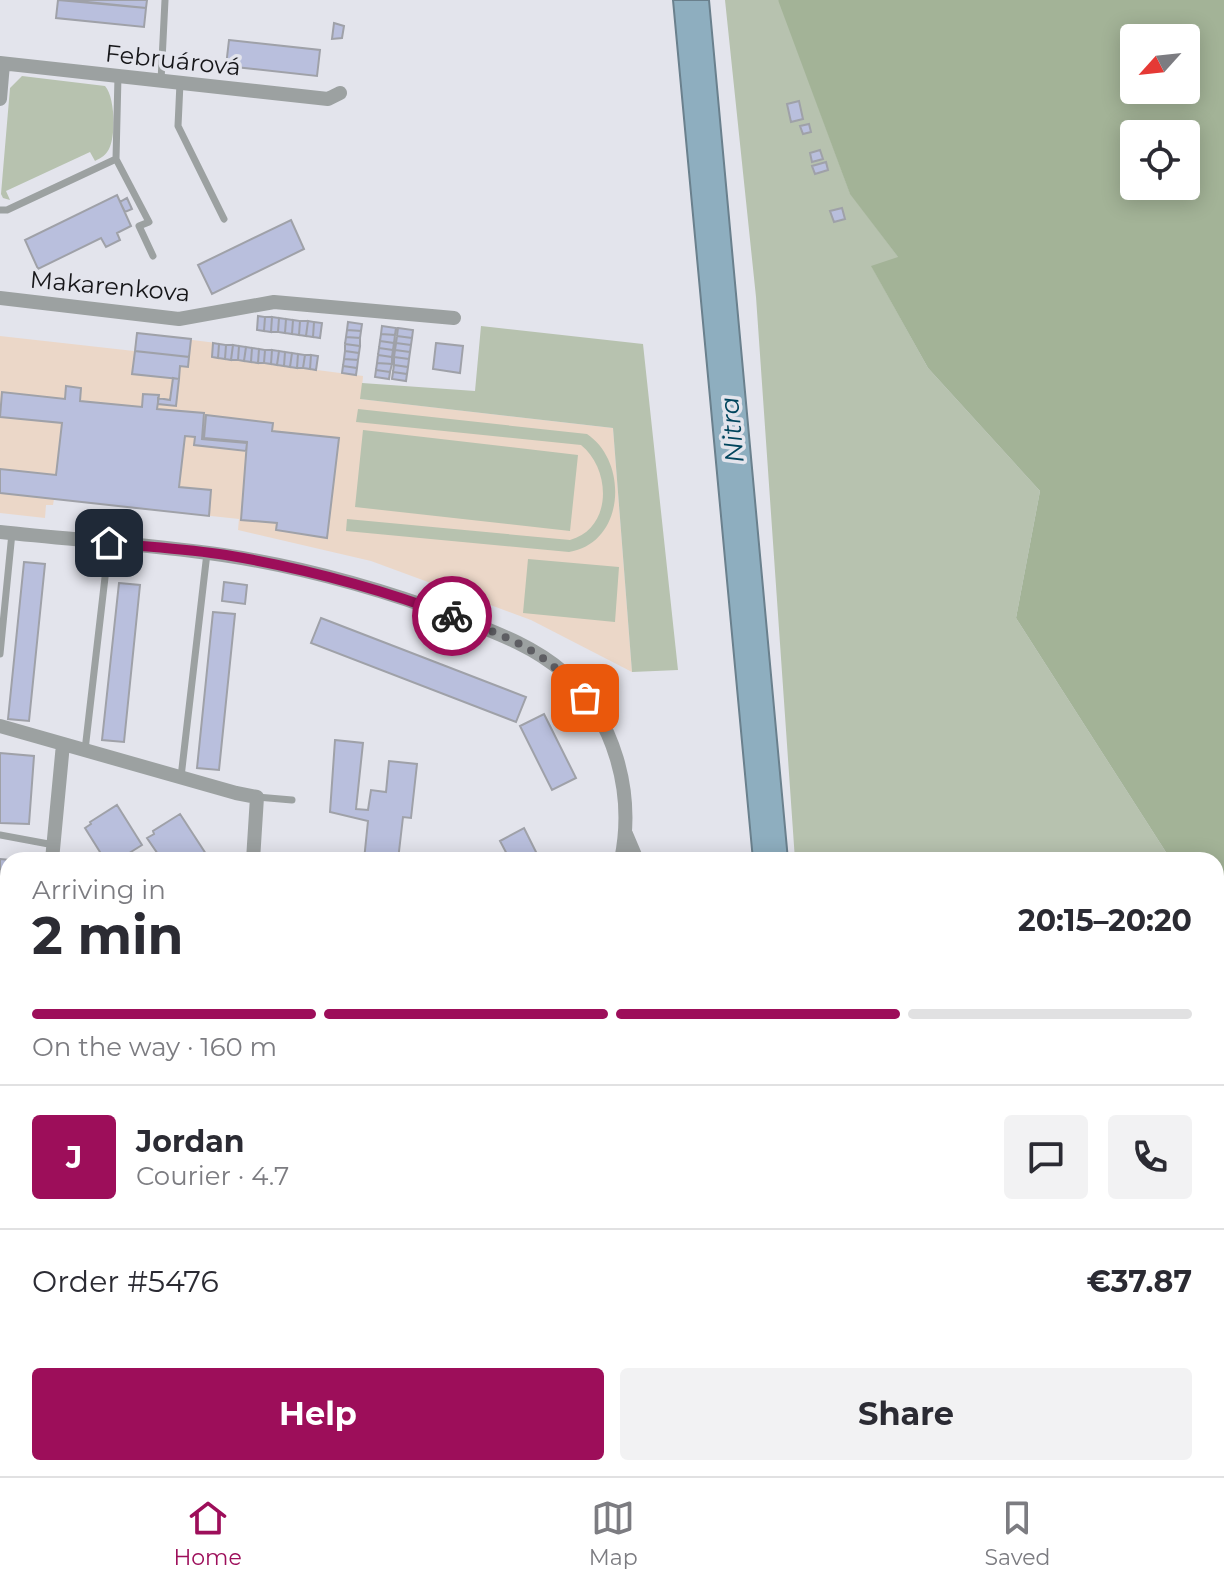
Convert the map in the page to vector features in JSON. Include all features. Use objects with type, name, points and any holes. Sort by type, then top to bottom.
[{"type":"street","name":"Februárová","points":[[2,63],[328,99],[340,93]]},
{"type":"street","points":[[0,99],[2,63]]},
{"type":"street","name":"Makarenkova","points":[[0,298],[179,319],[274,302],[454,318]]},
{"type":"street","points":[[6,533],[207,553],[283,565],[423,605],[525,645],[564,673],[594,710],[611,740],[625,791],[626,834],[623,852]]},
{"type":"street","points":[[0,726],[257,797],[254,852]]},
{"type":"street","points":[[53,852],[63,744]]},
{"type":"street","points":[[626,834],[634,852]]},
{"type":"lane","points":[[161,81],[165,0]]},
{"type":"lane","points":[[118,76],[116,159],[149,222],[139,226],[153,256]]},
{"type":"lane","points":[[180,83],[178,126],[224,219]]},
{"type":"lane","points":[[0,210],[7,210],[116,159]]},
{"type":"lane","points":[[0,654],[6,533]]},
{"type":"lane","points":[[85,750],[109,543]]},
{"type":"lane","points":[[181,777],[207,553]]},
{"type":"lane","points":[[257,797],[292,800]]},
{"type":"lane","points":[[0,835],[50,852]]},
{"type":"shaded area","points":[[137,333],[318,356],[317,370],[363,376],[361,399],[613,428],[632,672],[531,620],[371,561],[238,530],[239,519],[54,499],[53,505],[46,505],[45,518],[0,513],[0,336],[134,351]]},
{"type":"green space","points":[[725,0],[778,0],[780,3],[850,193],[899,258],[872,267],[928,368],[1040,491],[1016,618],[1166,852],[794,852],[756,297]]},
{"type":"green space","points":[[778,0],[1224,0],[1224,852],[1166,852],[1016,618],[1040,491],[928,368],[871,266],[898,257],[850,194]]},
{"type":"green space","points":[[22,76],[105,86],[113,107],[113,135],[109,149],[95,161],[90,152],[6,191],[10,200],[1,194],[10,88]]},
{"type":"green space","points":[[481,326],[643,344],[678,670],[632,672],[613,428],[360,399],[362,383],[475,391]]},
{"type":"green space","points":[[358,409],[587,434],[601,447],[615,481],[615,500],[610,518],[601,534],[588,545],[569,552],[346,531],[347,519],[570,540],[594,523],[603,497],[598,468],[581,445],[356,422]]},
{"type":"green space","points":[[363,430],[578,455],[570,531],[355,507]]},
{"type":"green space","points":[[528,559],[619,567],[615,622],[523,613]]},
{"type":"water","name":"Nitra","points":[[673,0],[709,0],[787,852],[752,852]]},
{"type":"building","points":[[58,0],[146,8],[144,27],[56,18]]},
{"type":"building","points":[[68,0],[147,0],[146,8]]},
{"type":"building","points":[[334,23],[344,26],[342,38],[332,39]]},
{"type":"building","points":[[229,40],[320,50],[317,76],[226,66]]},
{"type":"building","points":[[799,101],[803,119],[791,122],[787,104]]},
{"type":"building","points":[[809,124],[811,132],[803,134],[800,126]]},
{"type":"building","points":[[820,150],[823,159],[812,162],[810,153]]},
{"type":"building","points":[[826,162],[828,170],[815,174],[812,166]]},
{"type":"building","points":[[117,195],[131,226],[117,233],[120,240],[106,247],[101,238],[38,269],[25,240]]},
{"type":"building","points":[[127,198],[132,209],[125,212],[120,202]]},
{"type":"building","points":[[842,208],[845,219],[834,222],[830,211]]},
{"type":"building","points":[[291,220],[304,249],[212,294],[198,265]]},
{"type":"building","points":[[258,316],[265,317],[264,331],[257,330]]},
{"type":"building","points":[[265,317],[272,317],[271,332],[264,331]]},
{"type":"building","points":[[272,317],[279,318],[278,332],[271,332]]},
{"type":"building","points":[[279,318],[286,319],[285,333],[278,332]]},
{"type":"building","points":[[286,319],[293,320],[292,334],[285,333]]},
{"type":"building","points":[[293,320],[300,321],[299,335],[292,334]]},
{"type":"building","points":[[300,321],[308,321],[306,336],[299,335]]},
{"type":"building","points":[[308,321],[314,322],[313,337],[306,336]]},
{"type":"building","points":[[314,322],[322,323],[320,338],[313,337]]},
{"type":"building","points":[[348,322],[362,324],[361,331],[347,330]]},
{"type":"building","points":[[382,326],[396,328],[395,335],[381,334]]},
{"type":"building","points":[[398,328],[413,330],[412,338],[397,336]]},
{"type":"building","points":[[347,330],[361,331],[360,338],[346,337]]},
{"type":"building","points":[[137,333],[191,339],[189,357],[135,351]]},
{"type":"building","points":[[381,334],[395,335],[394,343],[380,341]]},
{"type":"building","points":[[397,336],[412,338],[411,345],[396,343]]},
{"type":"building","points":[[346,337],[360,338],[360,346],[345,344]]},
{"type":"building","points":[[380,341],[394,343],[393,350],[379,348]]},
{"type":"building","points":[[213,343],[219,344],[218,358],[212,357]]},
{"type":"building","points":[[396,343],[411,345],[410,352],[395,350]]},
{"type":"building","points":[[436,343],[463,346],[460,373],[433,369]]},
{"type":"building","points":[[219,344],[226,345],[225,359],[218,358]]},
{"type":"building","points":[[345,344],[360,346],[359,353],[345,351]]},
{"type":"building","points":[[226,345],[233,345],[231,360],[225,359]]},
{"type":"building","points":[[233,345],[239,346],[238,360],[231,360]]},
{"type":"building","points":[[239,346],[246,347],[244,361],[238,360]]},
{"type":"building","points":[[246,347],[252,348],[251,362],[244,361]]},
{"type":"building","points":[[252,348],[259,349],[258,363],[251,362]]},
{"type":"building","points":[[379,348],[393,350],[392,357],[378,355]]},
{"type":"building","points":[[259,349],[265,350],[264,363],[258,363]]},
{"type":"building","points":[[265,350],[272,350],[271,364],[264,363]]},
{"type":"building","points":[[272,350],[279,351],[277,365],[271,364]]},
{"type":"building","points":[[395,350],[410,352],[409,359],[394,357]]},
{"type":"building","points":[[135,351],[189,357],[188,367],[180,366],[179,379],[132,374]]},
{"type":"building","points":[[279,351],[285,352],[284,366],[277,365]]},
{"type":"building","points":[[345,351],[359,353],[358,360],[344,359]]},
{"type":"building","points":[[285,352],[292,353],[290,367],[284,366]]},
{"type":"building","points":[[292,353],[298,354],[297,368],[290,367]]},
{"type":"building","points":[[298,354],[305,355],[303,368],[297,368]]},
{"type":"building","points":[[305,355],[311,355],[310,369],[303,368]]},
{"type":"building","points":[[311,355],[318,356],[316,370],[310,369]]},
{"type":"building","points":[[378,355],[392,357],[392,364],[377,363]]},
{"type":"building","points":[[394,357],[409,359],[408,367],[394,365]]},
{"type":"building","points":[[344,359],[358,360],[357,368],[343,366]]},
{"type":"building","points":[[377,363],[392,364],[390,372],[376,370]]},
{"type":"building","points":[[394,365],[408,367],[407,374],[393,372]]},
{"type":"building","points":[[343,366],[357,368],[356,375],[342,373]]},
{"type":"building","points":[[376,370],[390,372],[389,379],[375,377]]},
{"type":"building","points":[[393,372],[407,374],[406,381],[392,379]]},
{"type":"building","points":[[173,378],[179,379],[176,406],[158,404],[158,398],[170,400]]},
{"type":"building","points":[[66,386],[81,388],[80,401],[142,407],[143,394],[159,395],[157,409],[204,413],[202,439],[247,443],[246,451],[194,445],[195,437],[185,436],[179,487],[211,490],[209,516],[0,493],[0,469],[56,475],[62,423],[0,417],[2,392],[65,399]]},
{"type":"building","points":[[206,415],[273,423],[272,431],[339,438],[327,538],[276,530],[277,523],[241,520],[247,442],[204,438]]},
{"type":"building","points":[[24,562],[45,564],[29,721],[8,719]]},
{"type":"building","points":[[224,582],[247,585],[245,604],[222,601]]},
{"type":"building","points":[[119,583],[140,585],[124,742],[102,740]]},
{"type":"building","points":[[213,612],[235,614],[219,770],[197,768]]},
{"type":"building","points":[[321,618],[526,697],[516,722],[311,643]]},
{"type":"building","points":[[544,714],[576,778],[552,790],[520,726]]},
{"type":"building","points":[[335,740],[363,743],[356,809],[368,810],[371,790],[386,792],[389,761],[417,764],[411,818],[403,817],[399,852],[365,852],[368,821],[330,812]]},
{"type":"building","points":[[0,753],[34,756],[29,824],[0,823]]},
{"type":"building","points":[[117,805],[142,845],[131,852],[100,852],[85,828]]},
{"type":"building","points":[[180,814],[205,852],[157,852],[147,838],[154,834],[153,831]]},
{"type":"building","points":[[524,828],[536,852],[506,852],[500,841]]},
{"type":"way so far","points":[[452,616],[525,645],[564,673],[585,698]]},
{"type":"route","points":[[109,543],[283,565],[357,584],[452,616]]}]
